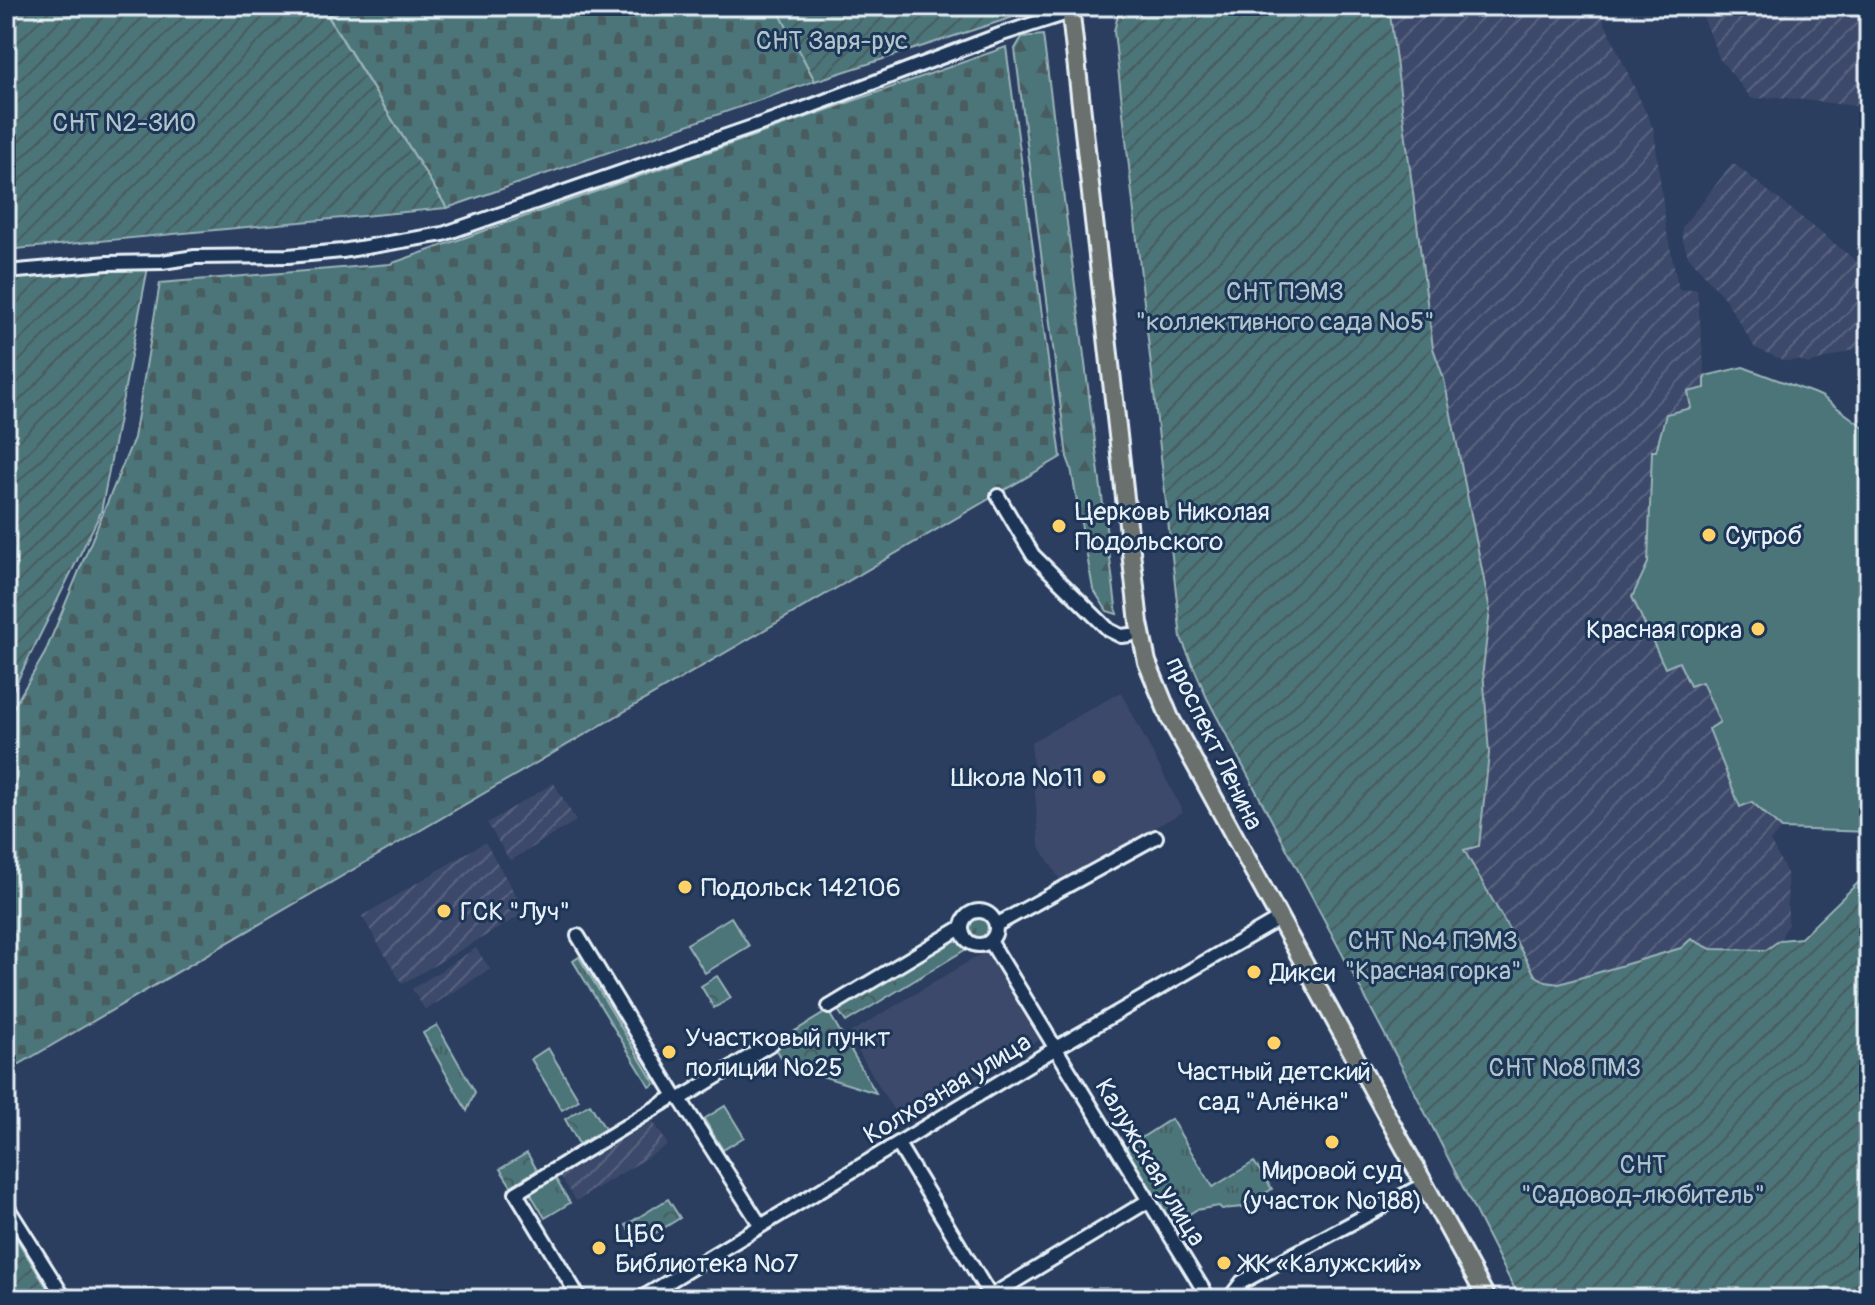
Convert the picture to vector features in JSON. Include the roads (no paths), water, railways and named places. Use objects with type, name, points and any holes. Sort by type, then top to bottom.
[{"type":"main road","name":"проспект Ленина","points":[[1063,9],[1130,635],[1137,663],[1160,721],[1487,1299]]},
{"type":"main road","name":"проспект Ленина","points":[[1063,9],[1133,577],[1147,662],[1170,718],[1274,922],[1475,1299]]},
{"type":"street","points":[[6,272],[195,257],[329,252],[443,234],[798,111],[1063,9]]},
{"type":"street","points":[[998,496],[1033,555],[1109,630],[1121,636],[1130,635]]},
{"type":"street","points":[[962,927],[965,938],[974,944],[990,941],[996,925],[1156,837]]},
{"type":"street","points":[[829,1007],[962,927],[970,913],[981,910],[991,915],[996,925]]},
{"type":"street","name":"Колхозная улица","points":[[640,1299],[1056,1048],[1274,922]]},
{"type":"street","points":[[578,936],[761,1226]]},
{"type":"street","name":"Калужская улица","points":[[990,941],[1209,1299]]},
{"type":"street","points":[[580,1299],[516,1193],[772,1043]]},
{"type":"street","points":[[898,1144],[989,1298],[1148,1201]]},
{"type":"street","points":[[1229,1299],[1242,1282],[1415,1189]]},
{"type":"street","points":[[6,1205],[65,1299]]},
{"type":"place","name":"Церковь Николая Подольского","points":[[1059,526]]},
{"type":"place","name":"Сугроб","points":[[1709,535]]},
{"type":"place","name":"Красная горка","points":[[1758,629]]},
{"type":"place","name":"Школа №11","points":[[1099,777]]},
{"type":"place","name":"Подольск 142106","points":[[685,887]]},
{"type":"place","name":"ГСК \"Луч\"","points":[[444,911]]},
{"type":"place","name":"Дикси","points":[[1254,972]]},
{"type":"place","name":"Частный детский сад \"Алёнка\"","points":[[1274,1043]]},
{"type":"place","name":"Участковый пункт полиции №25","points":[[669,1052]]},
{"type":"place","name":"Мировой суд (участок №188)","points":[[1332,1142]]},
{"type":"place","name":"ЦБС Библиотека №7","points":[[599,1248]]},
{"type":"place","name":"ЖК «Калужский»","points":[[1224,1263]]},
{"type":"park label","name":"СНТ Заря-рус","points":[[832,40]]},
{"type":"park label","name":"СНТ N2-ЗИО","points":[[124,122]]},
{"type":"park label","name":"СНТ ПЭМЗ \"коллективного сада №5\"","points":[[1285,306]]},
{"type":"park label","name":"СНТ №4 ПЭМЗ \"Красная горка\"","points":[[1433,955]]},
{"type":"park label","name":"СНТ №8 ПМЗ","points":[[1565,1067]]},
{"type":"park label","name":"СНТ \"Садовод-любитель\"","points":[[1643,1179]]}]
